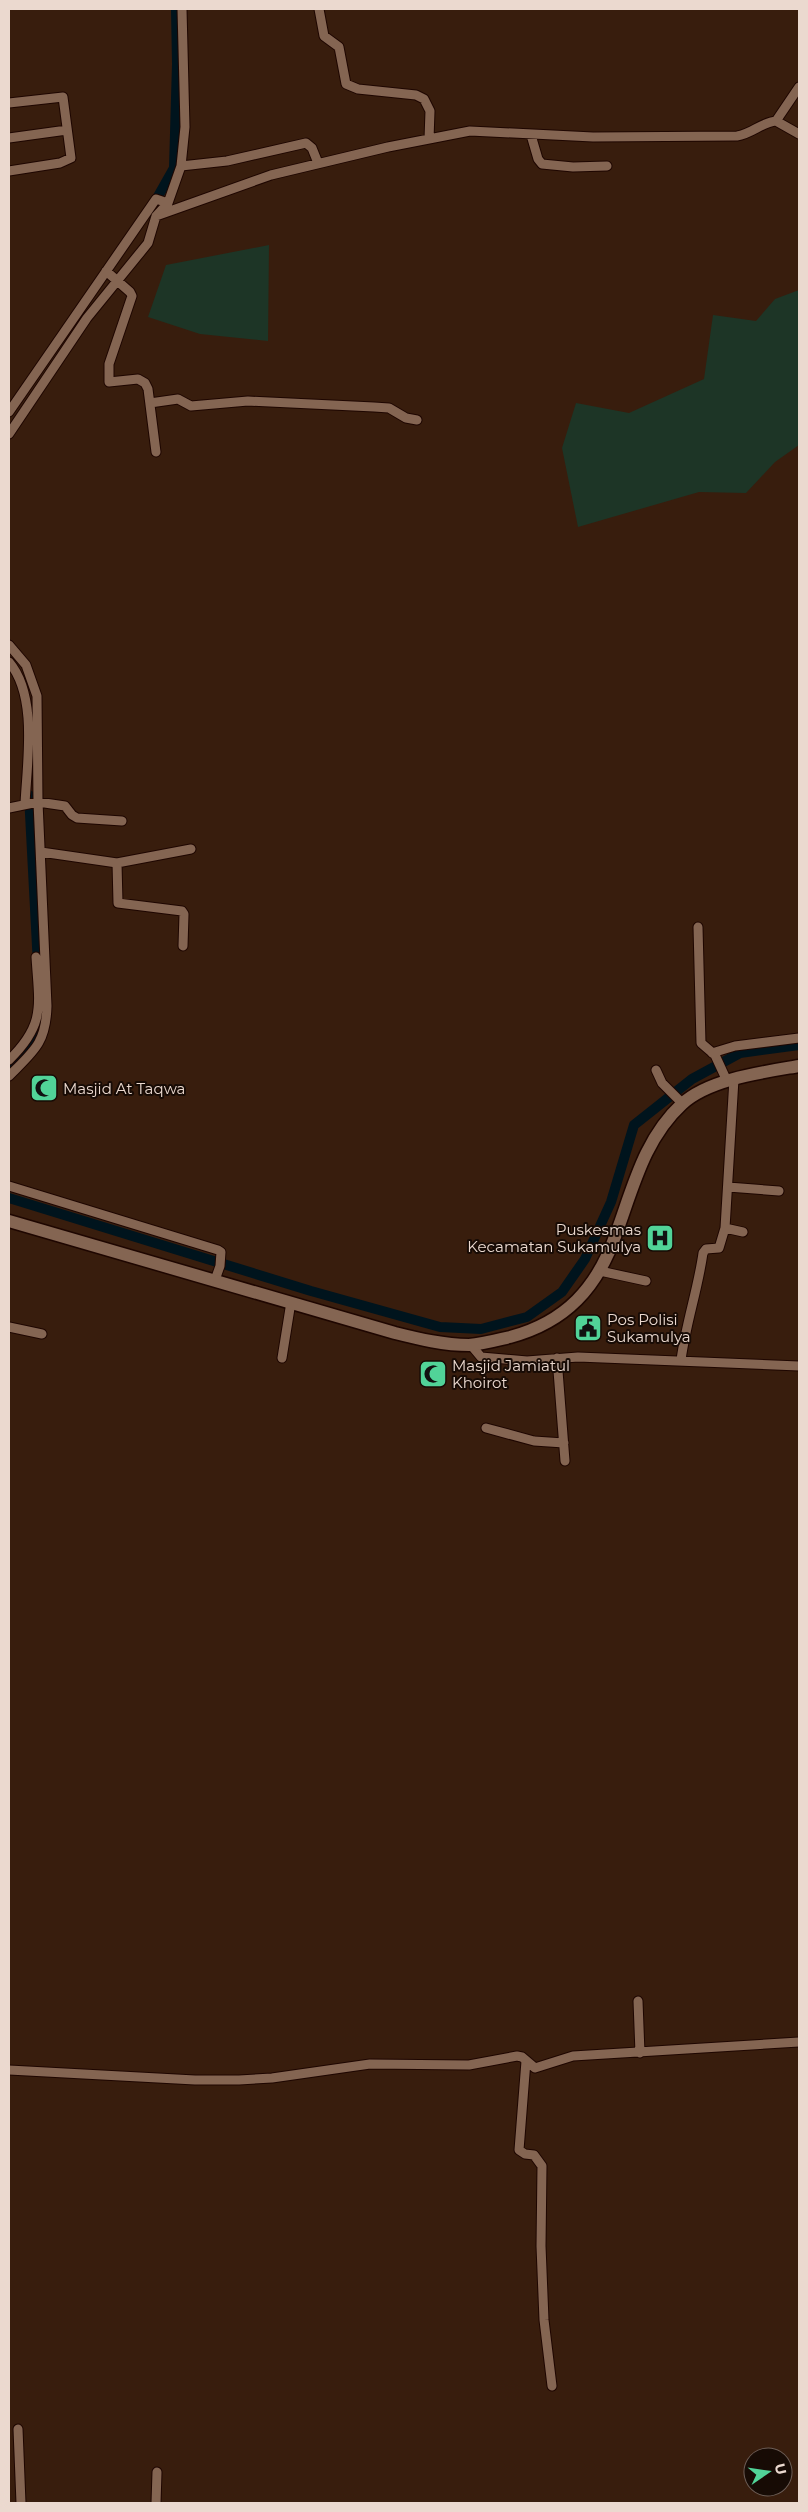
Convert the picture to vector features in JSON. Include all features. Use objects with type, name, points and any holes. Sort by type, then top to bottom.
[{"type":"main road","points":[[9,1221],[395,1333],[422,1339],[471,1345],[516,1335],[554,1320],[577,1301],[600,1271],[616,1237],[646,1151],[679,1101],[728,1077],[799,1066]]},
{"type":"street","points":[[9,412],[35,384],[148,243],[156,216],[168,203],[181,166],[185,127],[182,9]]},
{"type":"street","points":[[319,9],[324,36],[339,47],[346,84],[358,89],[416,95],[424,98],[430,111],[429,139]]},
{"type":"street","points":[[156,216],[271,175],[318,163],[474,131],[629,138],[737,136],[748,134],[776,121],[799,87]]},
{"type":"street","points":[[9,103],[62,97],[70,161],[9,171]]},
{"type":"street","points":[[776,121],[799,134]]},
{"type":"street","points":[[9,138],[67,130]]},
{"type":"street","points":[[531,135],[538,159],[542,164],[573,167],[607,166]]},
{"type":"street","points":[[181,166],[227,162],[306,144],[312,148],[318,163]]},
{"type":"street","points":[[9,434],[35,384],[106,271],[158,199],[168,203]]},
{"type":"street","points":[[106,271],[130,292],[132,300],[109,364],[109,382],[141,380],[146,385],[156,452]]},
{"type":"street","points":[[150,404],[178,399],[190,406],[248,401],[374,407],[389,408],[406,418],[417,420]]},
{"type":"street","points":[[9,645],[26,665],[35,688],[31,803]]},
{"type":"street","points":[[9,662],[19,675],[25,693],[31,803],[41,852],[47,1026],[42,1039],[33,1051],[9,1076]]},
{"type":"street","points":[[9,808],[31,803],[66,806],[72,815],[77,818],[122,821]]},
{"type":"street","points":[[41,852],[117,863],[191,848]]},
{"type":"street","points":[[117,863],[117,902],[182,911],[183,946]]},
{"type":"street","points":[[681,1360],[687,1318],[703,1253],[706,1249],[719,1248],[722,1245],[726,1228],[728,1187],[728,1077],[713,1054],[703,1047],[700,1037],[698,927]]},
{"type":"street","points":[[9,1060],[31,1036],[38,1014],[36,957]]},
{"type":"street","points":[[713,1054],[735,1046],[799,1038]]},
{"type":"street","points":[[656,1070],[666,1088],[679,1101]]},
{"type":"street","points":[[9,1186],[205,1245],[221,1252],[221,1262],[215,1280]]},
{"type":"street","points":[[728,1187],[779,1191]]},
{"type":"street","points":[[726,1228],[743,1232]]},
{"type":"street","points":[[600,1271],[646,1281]]},
{"type":"street","points":[[282,1358],[291,1302]]},
{"type":"street","points":[[9,1327],[42,1334]]},
{"type":"street","points":[[471,1345],[481,1357],[527,1361],[557,1358],[681,1360],[799,1366]]},
{"type":"street","points":[[557,1358],[565,1461]]},
{"type":"street","points":[[486,1428],[534,1441],[564,1443]]},
{"type":"street","points":[[638,2001],[640,2053]]},
{"type":"street","points":[[9,2070],[195,2080],[239,2080],[272,2078],[370,2064],[469,2065],[511,2056],[522,2057],[535,2068],[573,2056],[799,2042]]},
{"type":"street","points":[[526,2061],[522,2122],[518,2145],[519,2150],[534,2156],[542,2166],[541,2246],[544,2320],[552,2386]]},
{"type":"street","points":[[18,2430],[21,2503]]},
{"type":"street","points":[[156,2503],[157,2472]]},
{"type":"green space","points":[[269,245],[268,341],[200,334],[148,317],[166,265]]},
{"type":"green space","points":[[799,290],[799,445],[775,462],[746,493],[699,492],[578,527],[562,448],[576,403],[629,413],[704,379],[713,315],[756,321],[775,299]]},
{"type":"waterway","points":[[152,207],[174,168],[177,64],[176,9]]},
{"type":"waterway","points":[[29,795],[38,965]]},
{"type":"waterway","points":[[9,1069],[28,1048],[36,1034],[39,1007]]},
{"type":"waterway","points":[[9,1198],[311,1291],[440,1327],[481,1329],[527,1317],[562,1292],[585,1259],[611,1202],[634,1125],[692,1079],[740,1053],[799,1045]]},
{"type":"place","name":"Masjid At Taqwa","points":[[44,1088]]},
{"type":"place","name":"Puskesmas Kecamatan Sukamulya","points":[[660,1238]]},
{"type":"place","name":"Pos Polisi Sukamulya","points":[[588,1328]]},
{"type":"place","name":"Masjid Jamiatul Khoirot","points":[[433,1374]]}]
